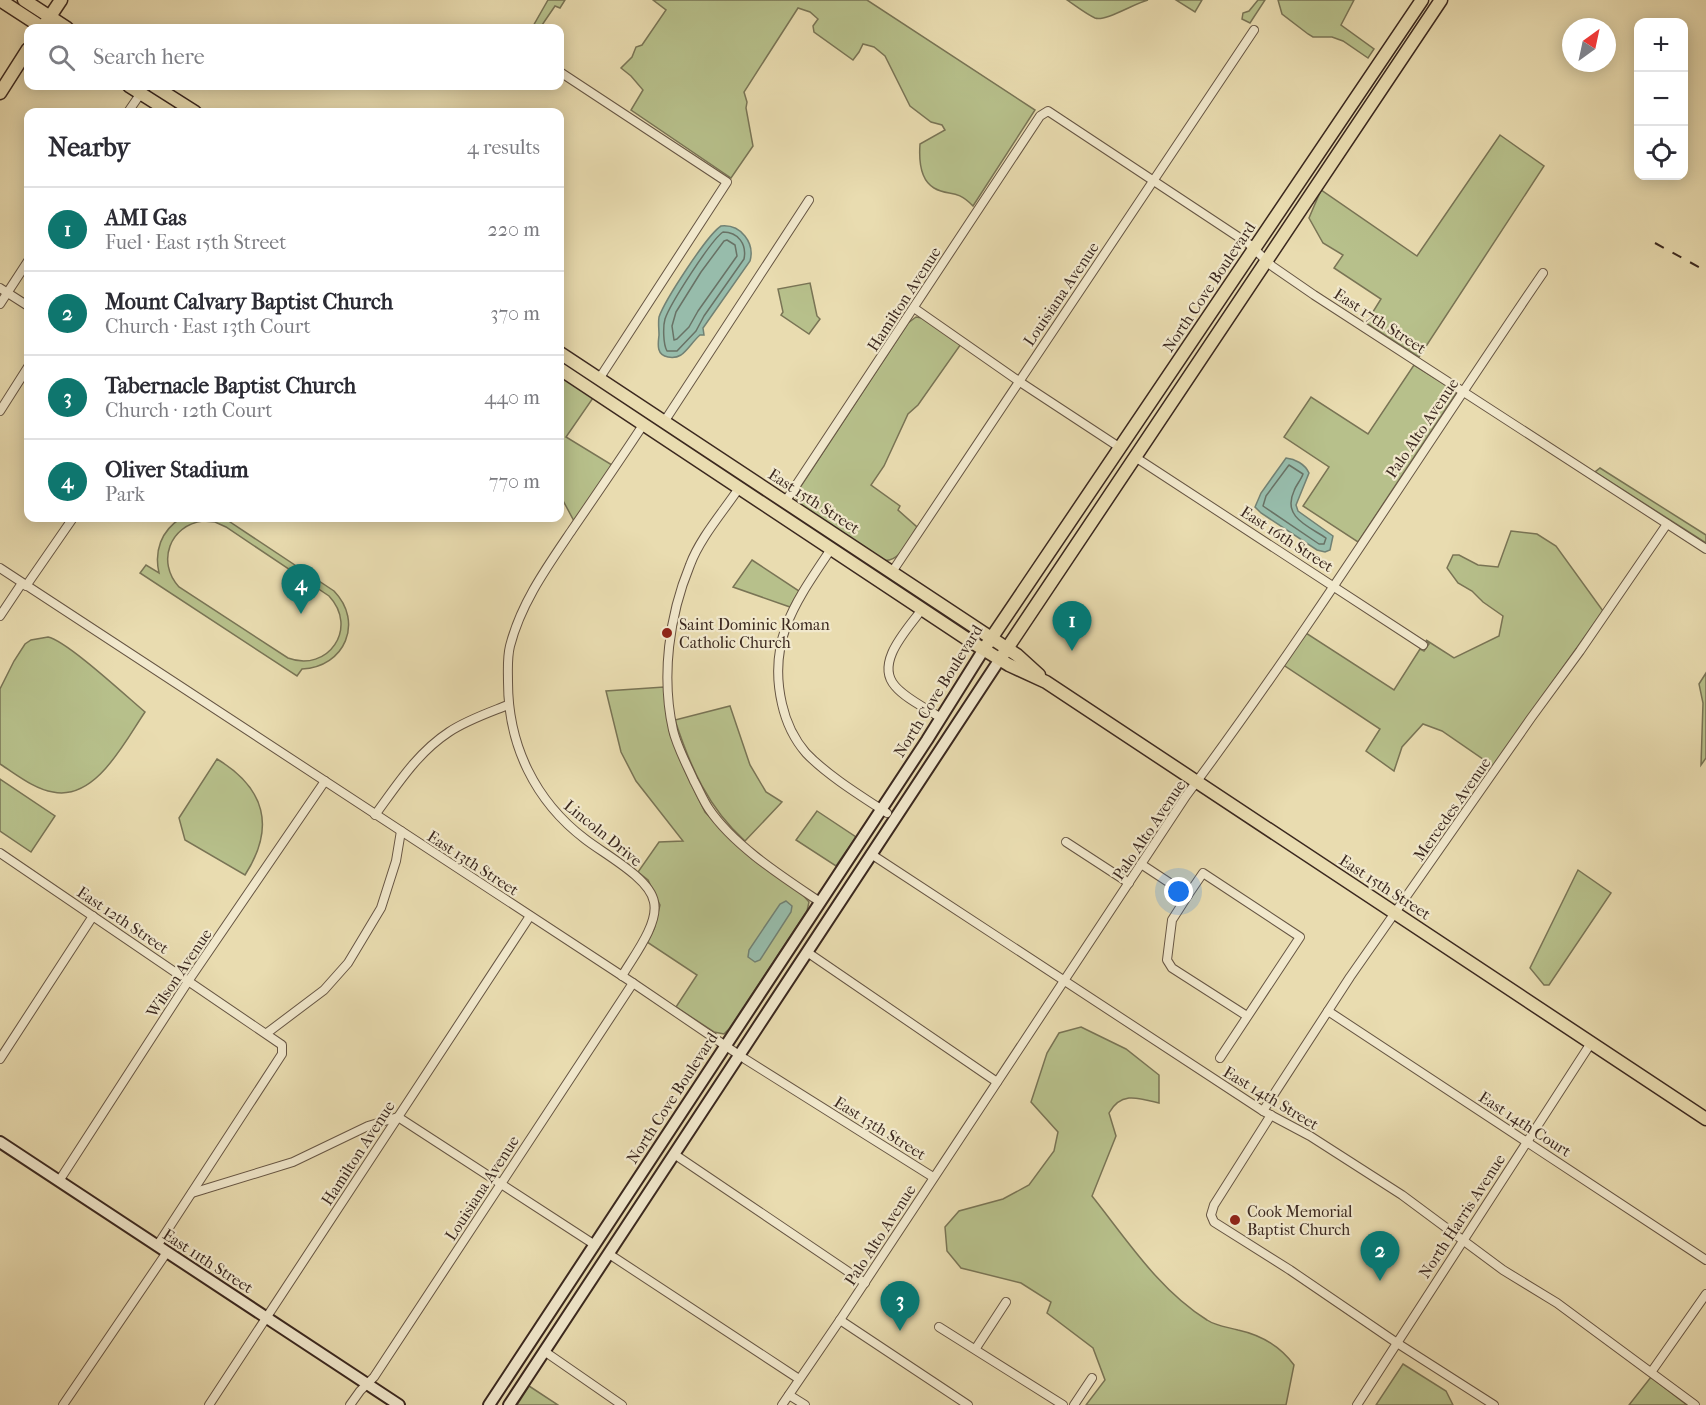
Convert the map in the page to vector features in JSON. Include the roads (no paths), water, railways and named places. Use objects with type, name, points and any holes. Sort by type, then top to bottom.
[{"type":"main road","points":[[0,0],[37,24]]},
{"type":"main road","points":[[24,0],[61,24]]},
{"type":"main road","points":[[46,24],[61,0]]},
{"type":"main road","name":"North Cove Boulevard","points":[[489,1405],[820,902],[884,811],[894,789],[987,643],[1422,0]]},
{"type":"main road","name":"North Cove Boulevard","points":[[509,1405],[1003,654],[1441,0]]},
{"type":"main road","points":[[0,93],[24,55]]},
{"type":"main road","points":[[144,90],[165,108]]},
{"type":"main road","points":[[160,90],[189,108]]},
{"type":"main road","name":"East 15th Street","points":[[564,356],[892,572],[1003,654],[1017,655],[1046,682],[1706,1119]]},
{"type":"main road","name":"East 15th Street","points":[[564,372],[922,609],[987,643]]},
{"type":"main road","points":[[591,390],[599,379]]},
{"type":"main road","points":[[644,425],[651,414]]},
{"type":"main road","points":[[656,433],[664,422]]},
{"type":"main road","points":[[739,488],[746,476]]},
{"type":"main road","points":[[778,513],[785,502]]},
{"type":"main road","points":[[831,549],[839,537]]},
{"type":"main road","points":[[884,584],[892,572]]},
{"type":"main road","points":[[871,854],[869,848],[871,840],[884,811]]},
{"type":"main road","name":"East 11th Street","points":[[0,1142],[399,1405]]},
{"type":"street","name":"Louisiana Avenue","points":[[892,572],[1254,30]]},
{"type":"street","points":[[564,75],[727,182],[599,379]]},
{"type":"street","points":[[131,108],[142,90]]},
{"type":"street","name":"East 17th Street","points":[[1046,112],[1055,114],[1255,248],[1266,261],[1314,295],[1706,549]]},
{"type":"street","name":"Hamilton Avenue","points":[[785,502],[1040,116],[1046,112]]},
{"type":"street","points":[[664,422],[808,200]]},
{"type":"street","points":[[0,304],[4,291],[24,266]]},
{"type":"street","name":"Palo Alto Avenue","points":[[782,1405],[1141,864],[1334,585],[1543,273]]},
{"type":"street","points":[[4,291],[24,304]]},
{"type":"street","points":[[914,308],[1119,447]]},
{"type":"street","points":[[0,411],[24,373]]},
{"type":"street","name":"Lincoln Drive","points":[[622,976],[650,929],[655,908],[654,900],[644,883],[559,817],[541,795],[524,764],[515,737],[508,705],[507,664],[509,648],[526,602],[644,425]]},
{"type":"street","name":"East 16th Street","points":[[1135,457],[1424,645]]},
{"type":"street","points":[[739,488],[690,564],[677,605],[671,632],[668,671],[669,700],[674,732],[701,795],[720,822],[751,851],[820,902]]},
{"type":"street","points":[[0,616],[70,522]]},
{"type":"street","name":"Mercedes Avenue","points":[[1397,1343],[1290,1270],[1220,1227],[1211,1215],[1214,1205],[1328,1011],[1667,524]]},
{"type":"street","points":[[831,549],[794,605],[786,623],[777,667],[780,698],[790,729],[806,753],[884,811]]},
{"type":"street","name":"East 13th Street","points":[[0,568],[739,1055],[933,1178]]},
{"type":"street","points":[[922,609],[891,655],[888,672],[892,682],[902,693],[941,718]]},
{"type":"street","points":[[375,814],[428,747],[464,723],[508,705]]},
{"type":"street","name":"Wilson Avenue","points":[[59,1181],[189,980],[325,781]]},
{"type":"street","points":[[267,1033],[324,990],[348,963],[381,908],[396,861],[400,831]]},
{"type":"street","points":[[1066,842],[1129,883]]},
{"type":"street","name":"East 12th Street","points":[[0,853],[282,1045],[282,1054],[192,1193]]},
{"type":"street","name":"East 14th Street","points":[[871,854],[1267,1113],[1310,1136],[1402,1195],[1503,1270],[1557,1303],[1652,1371],[1695,1405]]},
{"type":"street","points":[[1141,864],[1188,896]]},
{"type":"street","points":[[1220,1058],[1300,937],[1203,873],[1172,920],[1167,960],[1172,968],[1247,1016]]},
{"type":"street","points":[[0,1059],[93,916]]},
{"type":"street","name":"Hamilton Avenue","points":[[209,1405],[530,916]]},
{"type":"street","points":[[807,952],[997,1082]]},
{"type":"street","name":"Louisiana Avenue","points":[[350,1405],[374,1377],[633,983]]},
{"type":"street","name":"East 14th Court","points":[[1328,1011],[1706,1260]]},
{"type":"street","name":"North Harris Avenue","points":[[1357,1405],[1591,1043]]},
{"type":"street","points":[[63,1405],[162,1249],[192,1193],[292,1161],[368,1126],[398,1117],[595,1245]]},
{"type":"street","points":[[674,1154],[865,1283]]},
{"type":"street","points":[[609,1254],[799,1379]]},
{"type":"street","points":[[1652,1371],[1706,1294]]},
{"type":"street","points":[[976,1348],[1006,1302]]},
{"type":"street","points":[[840,1320],[969,1405]]},
{"type":"street","points":[[939,1327],[976,1348],[1063,1405]]},
{"type":"street","points":[[1397,1343],[1494,1405]]},
{"type":"street","points":[[544,1351],[621,1405]]},
{"type":"street","points":[[1074,1405],[1092,1378]]},
{"type":"street","points":[[789,1395],[805,1405]]},
{"type":"water","points":[[721,226],[735,228],[745,236],[750,248],[750,261],[703,328],[704,335],[700,335],[679,356],[673,358],[664,356],[659,349],[659,317],[687,269],[706,242]]},
{"type":"water","points":[[1286,458],[1299,462],[1309,473],[1296,505],[1298,511],[1333,536],[1330,550],[1325,552],[1317,550],[1255,507],[1261,493]]},
{"type":"water","points":[[786,901],[792,906],[791,912],[760,960],[755,962],[748,957],[749,950],[780,904]]},
{"type":"railway","points":[[1655,243],[1706,271]]},
{"type":"place","name":"Oliver Stadium","points":[[301,614]]},
{"type":"place","name":"Saint Dominic Roman Catholic Church","points":[[667,633]]},
{"type":"place","name":"AMI Gas","points":[[1072,651]]},
{"type":"place","name":"Cook Memorial Baptist Church","points":[[1235,1220]]},
{"type":"place","name":"Mount Calvary Baptist Church","points":[[1380,1281]]},
{"type":"place","name":"Tabernacle Baptist Church","points":[[900,1331]]}]
